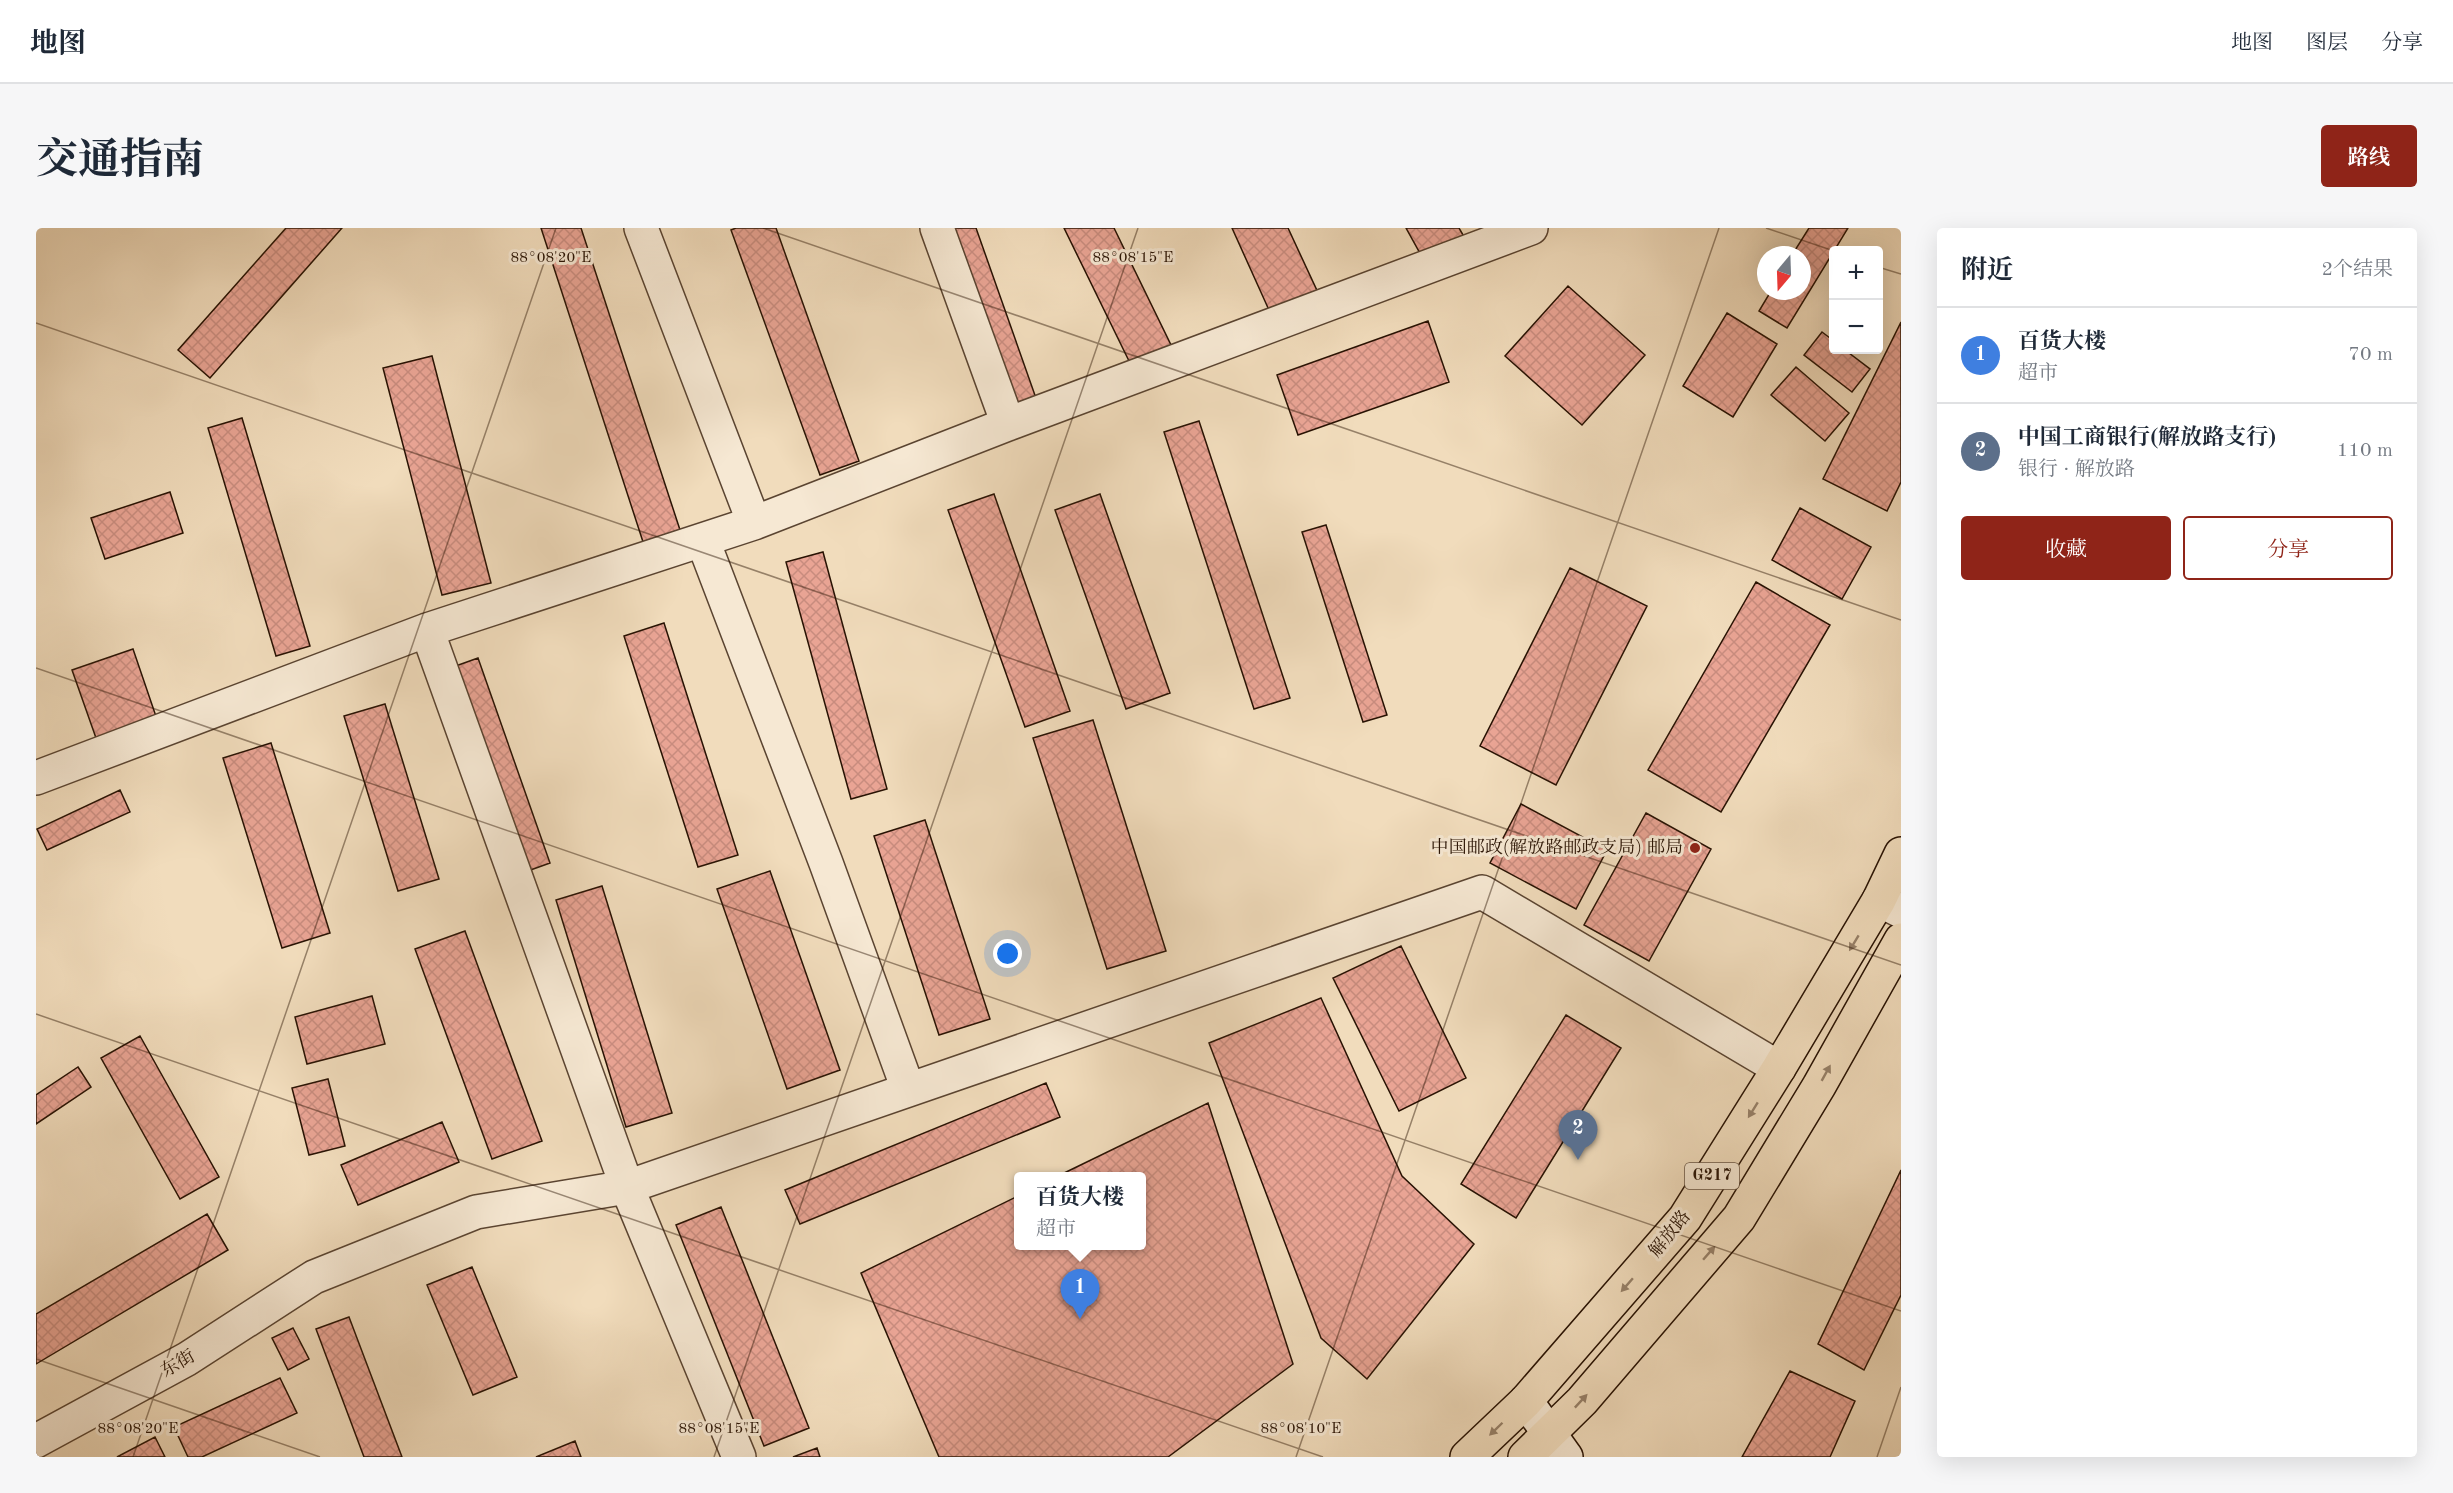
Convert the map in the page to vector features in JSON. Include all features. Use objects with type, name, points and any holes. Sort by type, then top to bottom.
[{"type":"highway","name":"解放路","points":[[1467,1457],[1526,1401],[1685,1218],[1779,1068],[1890,906],[1901,854]]},
{"type":"highway","name":"G217","points":[[1525,1457],[1558,1445],[1582,1401],[1739,1218],[1819,1086],[1901,940]]},
{"type":"street","points":[[641,228],[754,523]]},
{"type":"street","points":[[937,228],[1008,424]]},
{"type":"street","points":[[36,778],[428,630],[754,523],[1008,424],[1531,228]]},
{"type":"street","points":[[703,541],[822,852],[908,1089]]},
{"type":"street","points":[[428,630],[627,1187],[739,1457]]},
{"type":"street","name":"东街","points":[[36,1441],[187,1359],[314,1277],[476,1212],[627,1187],[1482,892],[1779,1068]]},
{"type":"street","points":[[1526,1401],[1558,1445]]},
{"type":"building","points":[[286,228],[342,228],[210,378],[178,350]]},
{"type":"building","points":[[541,228],[581,228],[682,536],[645,548]]},
{"type":"building","points":[[776,228],[859,461],[820,475],[731,230]]},
{"type":"building","points":[[924,228],[976,228],[1037,401],[990,417]]},
{"type":"building","points":[[1064,228],[1114,228],[1171,345],[1131,365]]},
{"type":"building","points":[[1232,228],[1288,228],[1320,297],[1273,319]]},
{"type":"building","points":[[1406,228],[1459,228],[1473,252],[1432,275]]},
{"type":"building","points":[[1809,228],[1848,228],[1837,246],[1829,246],[1829,259],[1811,289],[1811,246],[1798,246]]},
{"type":"building","points":[[1568,286],[1645,355],[1582,425],[1505,356]]},
{"type":"building","points":[[1766,300],[1804,300],[1787,328],[1759,311]]},
{"type":"building","points":[[1727,313],[1777,344],[1733,417],[1683,386]]},
{"type":"building","points":[[1428,321],[1449,382],[1298,435],[1277,375]]},
{"type":"building","points":[[1901,322],[1901,482],[1887,511],[1823,479]]},
{"type":"building","points":[[1822,332],[1829,337],[1829,354],[1850,354],[1870,369],[1852,392],[1804,355]]},
{"type":"building","points":[[432,356],[491,583],[442,595],[383,368]]},
{"type":"building","points":[[1796,367],[1849,413],[1825,441],[1771,395]]},
{"type":"building","points":[[242,418],[310,646],[276,656],[208,428]]},
{"type":"building","points":[[1199,421],[1290,698],[1254,709],[1164,432]]},
{"type":"building","points":[[170,492],[183,533],[105,559],[91,518]]},
{"type":"building","points":[[994,494],[1070,711],[1025,727],[948,510]]},
{"type":"building","points":[[1100,494],[1170,693],[1126,709],[1055,510]]},
{"type":"building","points":[[1800,508],[1871,547],[1842,599],[1772,560]]},
{"type":"building","points":[[1326,525],[1387,715],[1363,722],[1302,532]]},
{"type":"building","points":[[823,552],[887,789],[851,799],[786,562]]},
{"type":"building","points":[[1570,568],[1647,606],[1556,785],[1480,746]]},
{"type":"building","points":[[1756,582],[1830,625],[1721,812],[1648,770]]},
{"type":"building","points":[[664,623],[738,855],[698,867],[624,636]]},
{"type":"building","points":[[133,649],[162,734],[102,755],[72,670]]},
{"type":"building","points":[[478,658],[550,863],[511,877],[439,672]]},
{"type":"building","points":[[385,704],[439,879],[398,891],[344,716]]},
{"type":"building","points":[[1093,720],[1166,951],[1107,969],[1033,738]]},
{"type":"building","points":[[271,743],[330,933],[282,948],[223,758]]},
{"type":"building","points":[[120,790],[130,812],[47,850],[37,829]]},
{"type":"building","points":[[1521,804],[1607,850],[1576,909],[1490,863]]},
{"type":"building","points":[[1646,813],[1711,849],[1649,961],[1584,925]]},
{"type":"building","points":[[925,820],[990,1019],[939,1035],[874,836]]},
{"type":"building","points":[[770,871],[840,1070],[787,1089],[717,889]]},
{"type":"building","points":[[602,886],[672,1113],[626,1127],[556,900]]},
{"type":"building","points":[[465,931],[542,1141],[492,1159],[415,949]]},
{"type":"building","points":[[1401,946],[1466,1078],[1399,1111],[1333,978]]},
{"type":"building","points":[[372,996],[385,1044],[307,1064],[295,1017]]},
{"type":"building","points":[[1321,998],[1402,1176],[1474,1244],[1367,1379],[1321,1338],[1209,1043]]},
{"type":"building","points":[[1566,1015],[1621,1048],[1516,1218],[1461,1184]]},
{"type":"building","points":[[140,1036],[219,1177],[180,1199],[101,1058]]},
{"type":"building","points":[[78,1067],[91,1087],[36,1124],[36,1095]]},
{"type":"building","points":[[328,1079],[345,1146],[309,1155],[292,1088]]},
{"type":"building","points":[[1046,1083],[1060,1117],[800,1224],[785,1190]]},
{"type":"building","points":[[1208,1103],[1293,1364],[1168,1457],[939,1457],[861,1273],[1014,1198],[1014,1250],[1146,1250],[1146,1172],[1066,1172]]},
{"type":"building","points":[[442,1122],[459,1162],[358,1205],[341,1165]]},
{"type":"building","points":[[1901,1170],[1901,1295],[1864,1370],[1818,1344]]},
{"type":"building","points":[[721,1207],[809,1428],[764,1446],[676,1225]]},
{"type":"building","points":[[207,1214],[228,1250],[36,1364],[36,1314]]},
{"type":"building","points":[[472,1267],[517,1377],[473,1395],[427,1285]]},
{"type":"building","points":[[349,1317],[402,1457],[364,1457],[316,1329]]},
{"type":"building","points":[[293,1328],[309,1359],[288,1370],[272,1338]]},
{"type":"building","points":[[1790,1371],[1855,1401],[1830,1457],[1742,1457]]},
{"type":"building","points":[[280,1378],[297,1413],[202,1457],[188,1457],[174,1427]]},
{"type":"building","points":[[155,1437],[165,1457],[117,1457]]},
{"type":"building","points":[[575,1441],[581,1457],[536,1457]]},
{"type":"building","points":[[817,1448],[820,1457],[793,1457]]},
{"type":"place","name":"中国邮政(解放路邮政支局) 邮局","points":[[1695,848]]},
{"type":"place","name":"中国工商银行(解放路支行)","points":[[1578,1160]]},
{"type":"place","name":"百货大楼","points":[[1080,1319]]}]
